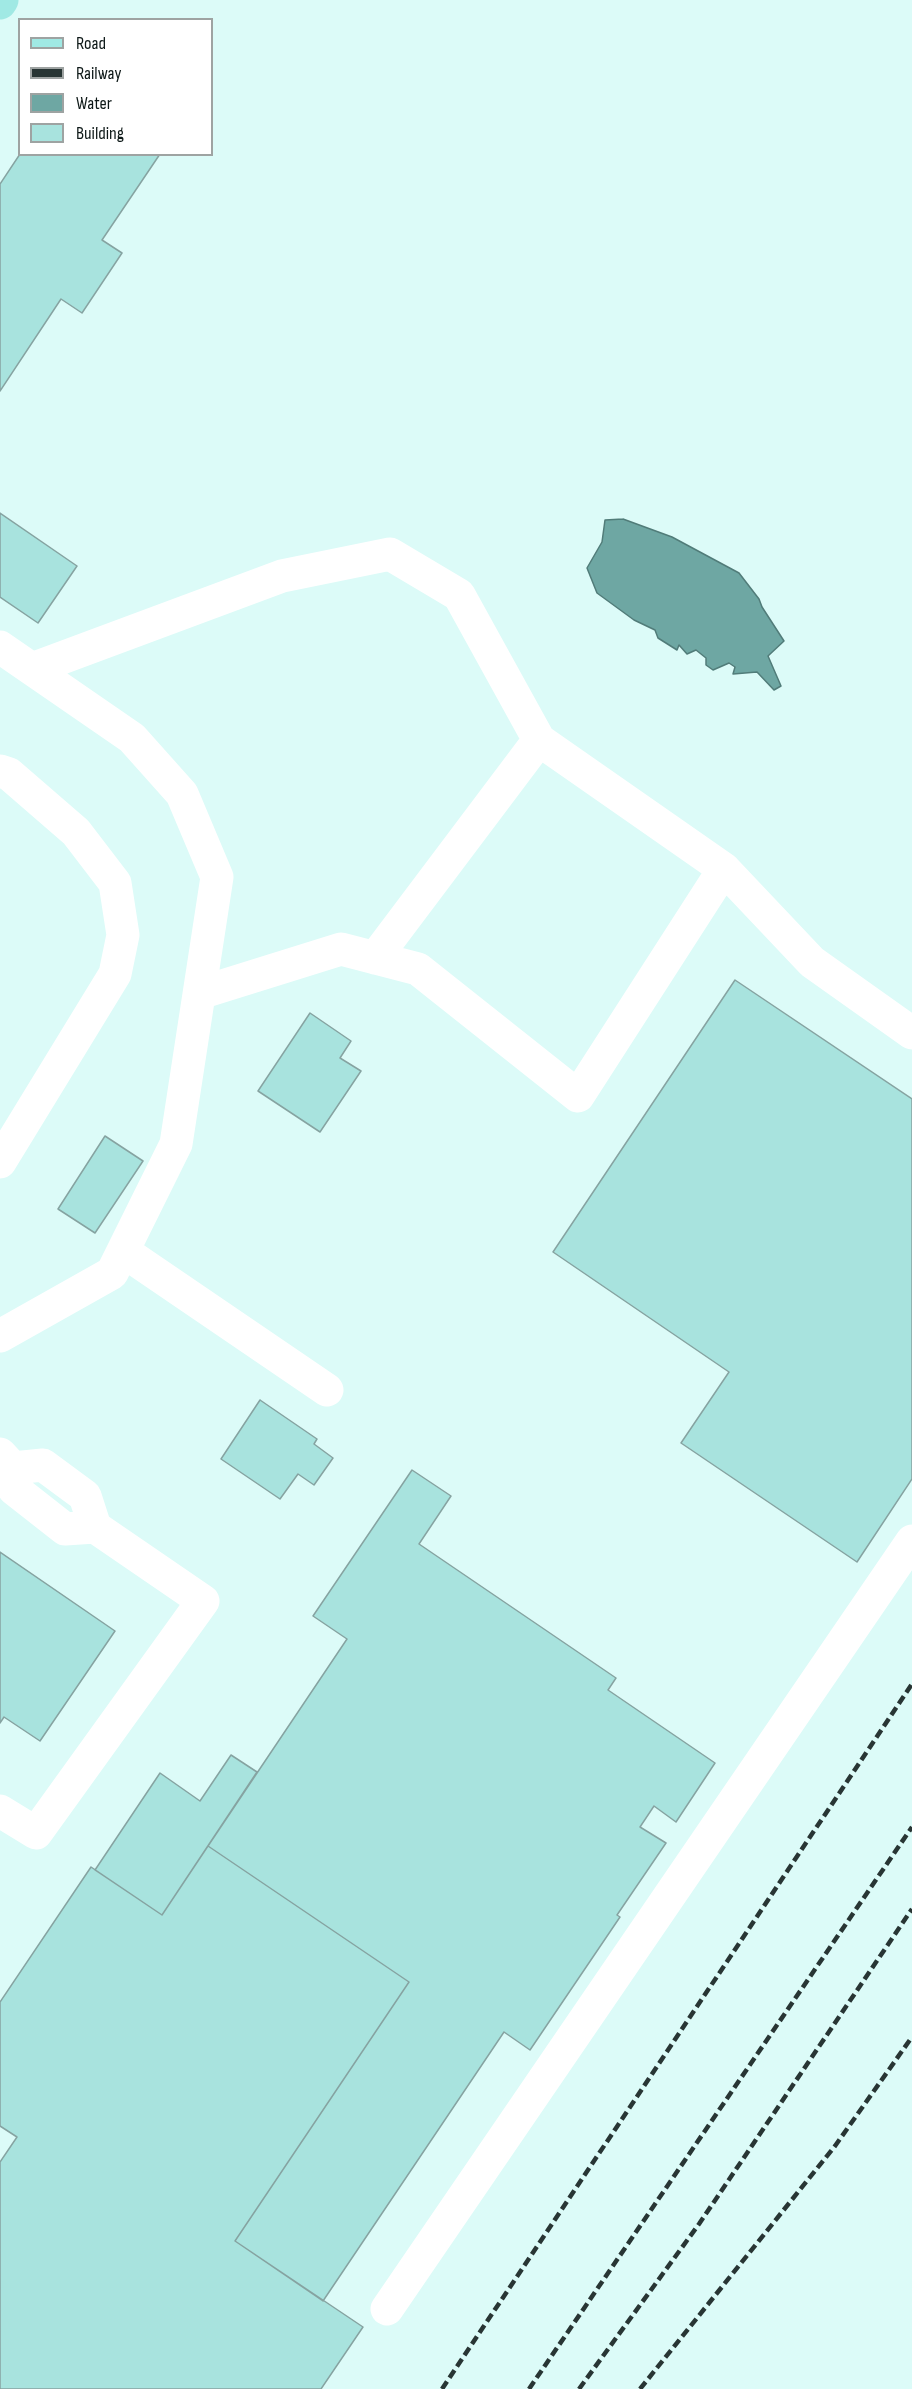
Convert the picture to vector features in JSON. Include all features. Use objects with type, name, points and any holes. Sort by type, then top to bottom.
[{"type":"lane","points":[[32,669],[282,576],[390,554],[459,595],[539,740],[724,869],[812,962],[912,1033]]},
{"type":"lane","points":[[0,646],[132,738],[182,794],[217,877],[176,1144],[112,1273],[0,1336]]},
{"type":"lane","points":[[375,958],[539,740]]},
{"type":"lane","points":[[0,771],[9,774],[76,832],[114,883],[123,935],[115,974],[0,1162]]},
{"type":"lane","points":[[200,993],[341,949],[418,969],[578,1096],[724,869]]},
{"type":"lane","points":[[123,1251],[327,1390]]},
{"type":"lane","points":[[0,1811],[36,1833],[203,1601],[95,1527],[65,1529],[14,1490],[6,1461]]},
{"type":"lane","points":[[387,2309],[912,1541]]},
{"type":"water","points":[[623,519],[672,537],[739,573],[759,599],[784,641],[768,656],[781,686],[774,690],[757,672],[733,674],[735,667],[729,663],[713,670],[706,665],[706,658],[696,650],[687,654],[679,645],[677,650],[658,638],[655,630],[634,620],[597,593],[587,568],[602,542],[605,520]]},
{"type":"building","points":[[19,156],[159,156],[102,240],[122,253],[82,313],[61,299],[0,391],[0,184]]},
{"type":"building","points":[[0,513],[77,566],[38,623],[0,597]]},
{"type":"building","points":[[735,980],[912,1099],[912,1479],[857,1562],[681,1443],[729,1372],[553,1252]]},
{"type":"building","points":[[310,1013],[351,1041],[340,1058],[361,1071],[320,1132],[258,1091]]},
{"type":"building","points":[[105,1136],[143,1161],[95,1233],[58,1209]]},
{"type":"building","points":[[260,1400],[317,1439],[314,1444],[333,1458],[314,1485],[298,1474],[280,1499],[221,1459]]},
{"type":"building","points":[[412,1470],[451,1496],[419,1544],[616,1678],[608,1690],[715,1763],[676,1822],[654,1806],[640,1827],[666,1843],[617,1915],[620,1917],[530,2050],[504,2032],[323,2301],[235,2241],[409,1982],[208,1846],[347,1639],[313,1616]]},
{"type":"building","points":[[0,1552],[115,1631],[40,1741],[4,1717],[0,1723]]},
{"type":"building","points":[[231,1755],[257,1772],[162,1915],[95,1870],[160,1773],[200,1801]]},
{"type":"building","points":[[208,1846],[409,1982],[235,2241],[363,2327],[321,2389],[0,2389],[0,2162],[17,2137],[0,2126],[0,2002],[91,1867],[162,1915]]},
{"type":"railway","points":[[442,2389],[912,1684]]},
{"type":"railway","points":[[529,2389],[912,1827]]},
{"type":"railway","points":[[579,2389],[699,2224],[912,1909]]},
{"type":"railway","points":[[640,2389],[835,2146],[912,2037]]}]
